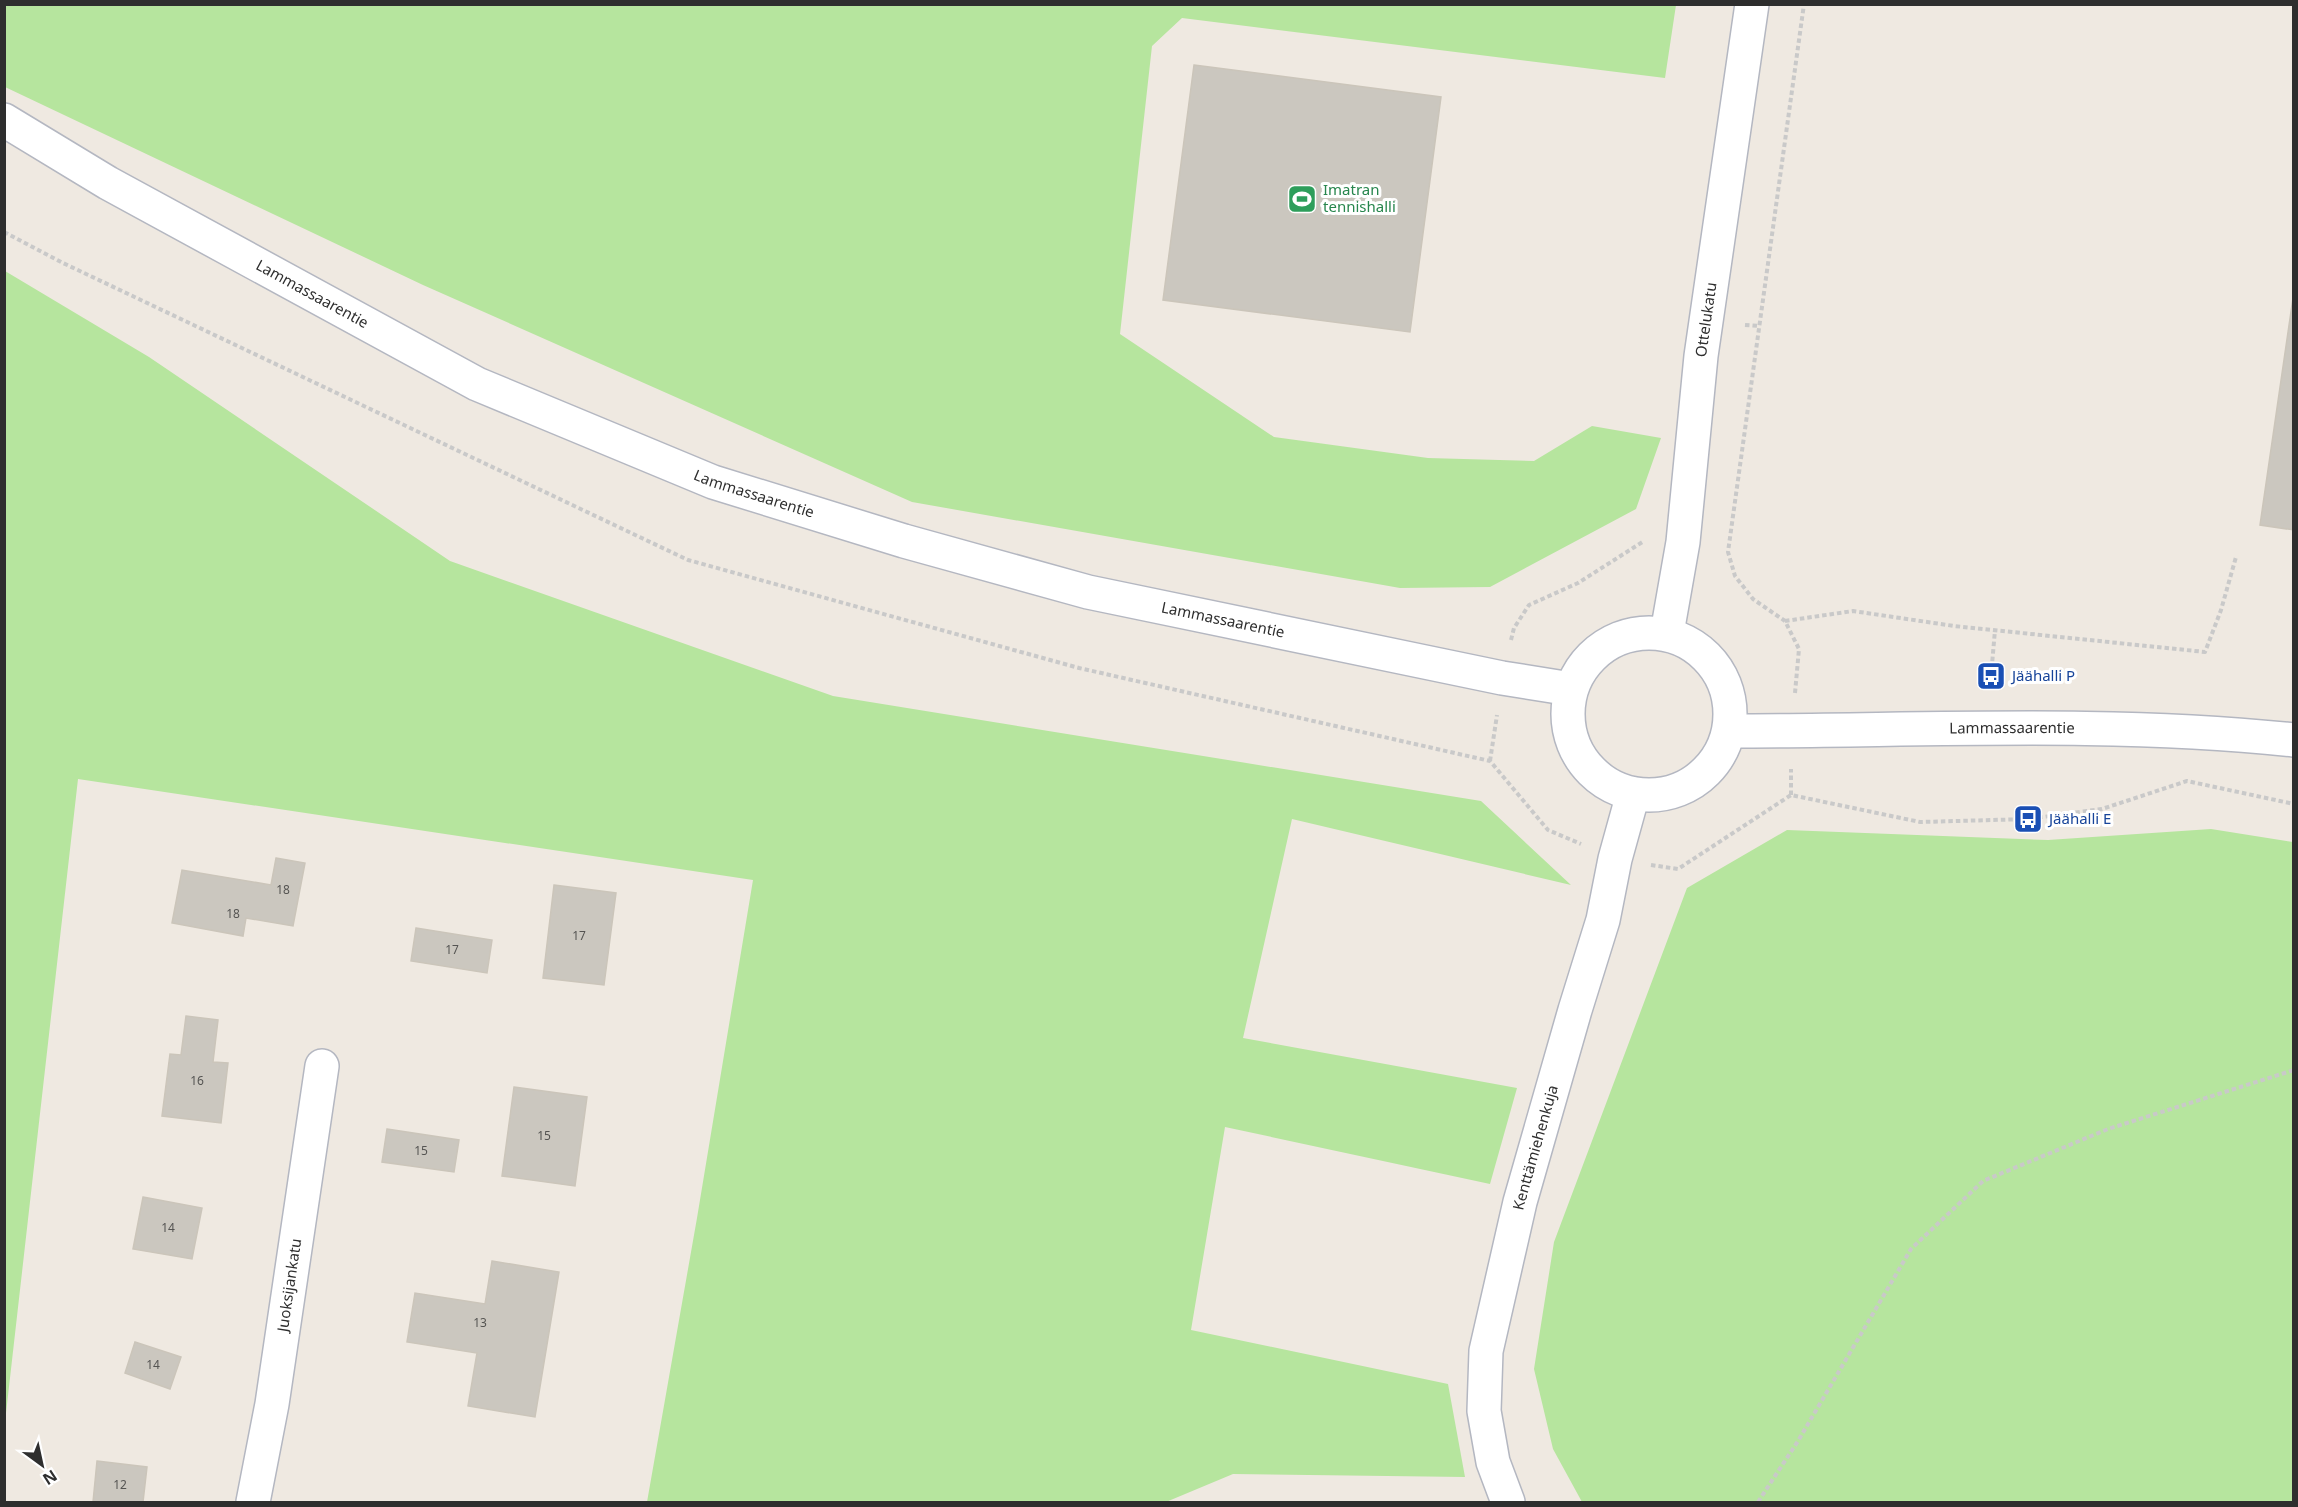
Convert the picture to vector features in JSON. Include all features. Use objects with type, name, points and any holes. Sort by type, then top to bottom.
[{"type":"street","name":"Ottelukatu","points":[[1667,633],[1683,542],[1701,356],[1752,4]]},
{"type":"street","name":"Lammassaarentie","points":[[4,120],[108,183],[477,384],[712,482],[904,541],[1088,592],[1502,678],[1571,689]]},
{"type":"street","points":[[1637,632],[1667,633],[1696,646],[1719,669],[1730,699],[1730,731],[1717,760],[1695,783],[1665,795],[1633,794],[1611,787],[1593,773],[1578,756],[1568,723],[1567,712],[1571,689],[1585,663],[1608,643],[1637,632]]},
{"type":"street","name":"Lammassaarentie","points":[[1730,731],[2062,727],[2235,734],[2294,740]]},
{"type":"street","name":"Kenttämiehenkuja","points":[[1508,1503],[1493,1462],[1484,1411],[1486,1351],[1520,1202],[1603,920],[1615,859],[1633,794]]},
{"type":"street","name":"Juoksijankatu","points":[[253,1503],[272,1404],[322,1066]]},
{"type":"path","points":[[1791,795],[1792,731],[1799,649],[1785,621],[1753,599],[1735,576],[1728,552],[1804,4]]},
{"type":"path","points":[[1490,761],[1502,678],[1514,628],[1529,605],[1578,583],[1643,541],[1683,542]]},
{"type":"path","points":[[1785,621],[1853,611],[1954,626],[2205,652],[2221,610],[2236,557]]},
{"type":"path","points":[[1990,676],[1995,630]]},
{"type":"path","points":[[1758,1503],[1798,1442],[1911,1249],[1983,1181],[2108,1130],[2294,1070]]},
{"type":"green space","points":[[4,5],[1676,5],[1665,78],[1182,18],[1152,46],[1120,334],[1274,437],[1428,458],[1534,461],[1592,426],[1661,438],[1636,509],[1490,587],[1400,588],[912,502],[423,285],[5,87]]},
{"type":"green space","points":[[5,271],[149,357],[450,561],[833,696],[1481,801],[1571,885],[1292,819],[1243,1038],[1517,1088],[1490,1184],[1225,1127],[1191,1330],[1448,1384],[1465,1477],[1233,1474],[1166,1502],[647,1502],[753,880],[78,779],[5,1422]]},
{"type":"green space","points":[[2211,829],[2293,842],[2293,1502],[1582,1502],[1553,1449],[1534,1369],[1554,1242],[1687,888],[1787,830],[2048,840]]},
{"type":"building","name":"Imatran tennishalli","points":[[1194,65],[1441,97],[1410,332],[1163,300]]},
{"type":"building","points":[[2294,291],[2294,530],[2260,525]]},
{"type":"building","points":[[276,858],[305,863],[293,926],[246,918],[243,936],[172,923],[182,870],[271,885]]},
{"type":"building","points":[[554,885],[616,893],[604,985],[543,978]]},
{"type":"building","points":[[416,928],[492,940],[487,973],[411,961]]},
{"type":"building","points":[[186,1016],[218,1020],[213,1062],[228,1063],[221,1123],[162,1116],[170,1054],[181,1055]]},
{"type":"building","points":[[514,1087],[587,1097],[575,1186],[502,1176]]},
{"type":"building","points":[[387,1129],[459,1140],[454,1172],[382,1162]]},
{"type":"building","points":[[143,1197],[202,1208],[192,1259],[133,1249]]},
{"type":"building","points":[[492,1261],[559,1272],[535,1417],[468,1406],[477,1353],[407,1342],[415,1293],[485,1304]]},
{"type":"building","points":[[135,1342],[181,1357],[170,1389],[125,1373]]},
{"type":"building","points":[[97,1461],[147,1467],[143,1502],[93,1502]]},
{"type":"place","name":"Imatran tennishalli","points":[[1302,199]]},
{"type":"place","name":"Jäähalli P","points":[[1991,676]]},
{"type":"place","name":"Jäähalli E","points":[[2028,819]]}]
